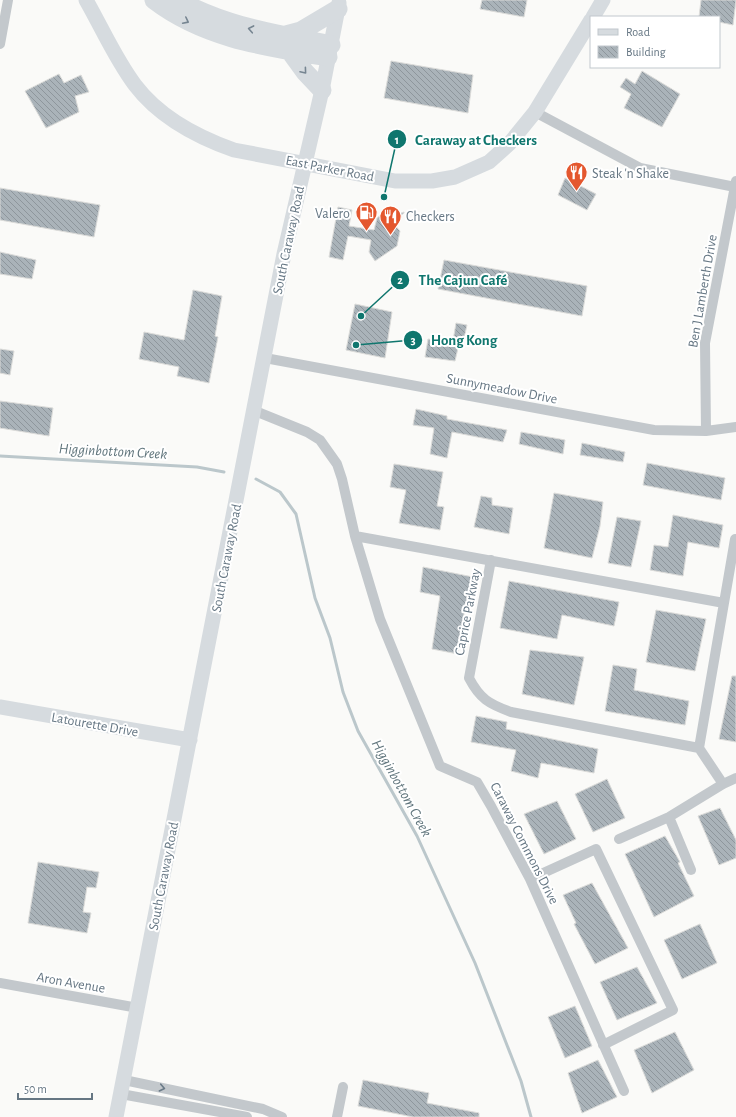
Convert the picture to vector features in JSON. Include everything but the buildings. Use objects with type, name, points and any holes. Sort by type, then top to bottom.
[{"type":"highway","points":[[154,0],[178,17],[200,28],[235,39],[286,43],[330,51]]},
{"type":"highway","points":[[178,0],[219,20],[286,43],[305,72],[322,90]]},
{"type":"highway","points":[[286,43],[338,4]]},
{"type":"street","points":[[0,44],[8,0]]},
{"type":"street","name":"East Parker Road","points":[[86,0],[135,85],[172,121],[210,142],[234,150],[395,181],[432,181],[455,177],[489,162],[510,144],[535,112],[590,22]]},
{"type":"street","points":[[594,16],[603,0]]},
{"type":"street","name":"South Caraway Road","points":[[116,1117],[265,358],[284,254],[322,90],[338,4]]},
{"type":"street","points":[[535,112],[640,168],[735,184]]},
{"type":"street","name":"Ben J Lamberth Drive","points":[[706,431],[705,343],[735,184]]},
{"type":"street","name":"Sunnymeadow Drive","points":[[265,358],[654,430],[706,431],[736,427]]},
{"type":"street","points":[[254,411],[307,432],[325,446],[336,464],[342,479],[355,536]]},
{"type":"street","name":"Caprice Parkway","points":[[355,536],[491,560],[469,678],[476,691],[490,704],[511,712],[699,748]]},
{"type":"street","name":"Caraway Commons Drive","points":[[355,536],[380,619],[440,766],[477,782],[530,879],[624,1091]]},
{"type":"street","points":[[723,784],[699,748],[735,539]]},
{"type":"street","points":[[491,560],[724,603]]},
{"type":"street","name":"Latourette Drive","points":[[0,707],[190,740]]},
{"type":"street","points":[[619,840],[669,816],[736,778]]},
{"type":"street","points":[[669,816],[691,870]]},
{"type":"street","points":[[530,879],[596,849],[673,1010],[604,1045]]},
{"type":"street","name":"Aron Avenue","points":[[0,983],[138,1008]]},
{"type":"street","points":[[122,1087],[247,1117]]},
{"type":"street","points":[[122,1087],[263,1109],[282,1117]]},
{"type":"street","points":[[338,1117],[343,1088]]},
{"type":"waterway","name":"Higginbottom Creek","points":[[0,456],[197,467],[224,472]]},
{"type":"waterway","name":"Higginbottom Creek","points":[[256,479],[280,492],[296,514],[315,598],[330,638],[343,692],[358,731],[417,836],[475,963],[521,1081],[531,1117]]},
{"type":"place","name":"Steak 'n Shake","points":[[577,192]]},
{"type":"place","name":"Caraway at Checkers","points":[[384,197]]},
{"type":"place","name":"Valero","points":[[366,232]]},
{"type":"place","name":"Checkers","points":[[390,236]]},
{"type":"place","name":"The Cajun Café","points":[[361,316]]},
{"type":"place","name":"Hong Kong","points":[[356,345]]}]
